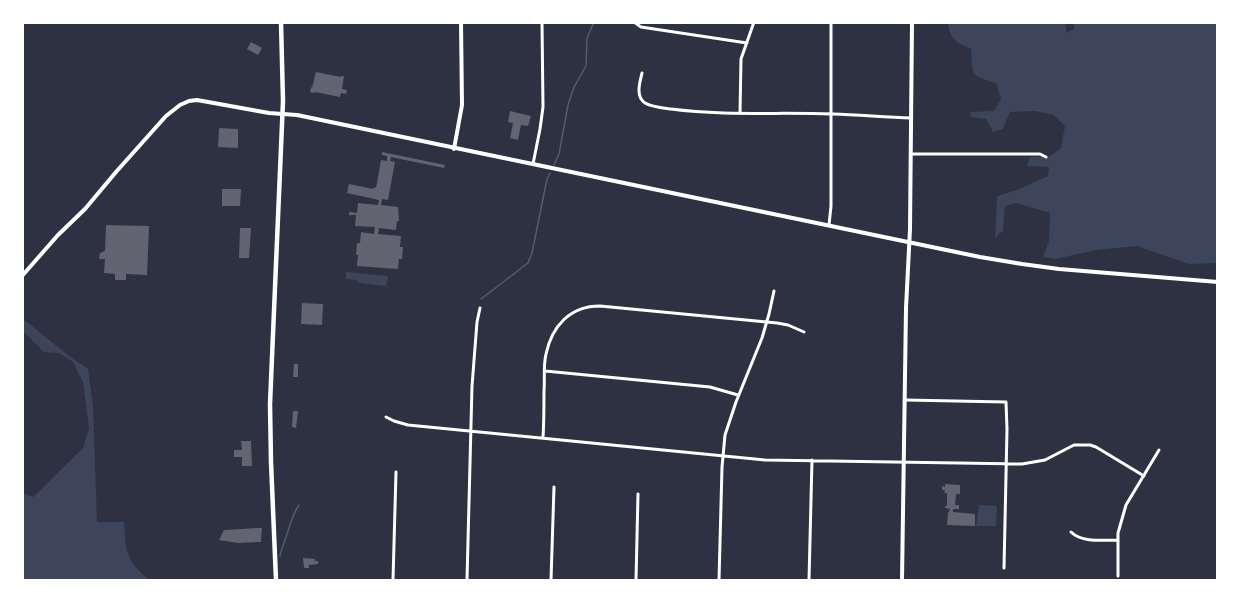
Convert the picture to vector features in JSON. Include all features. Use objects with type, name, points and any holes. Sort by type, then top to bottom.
[{"type":"main road","points":[[276,580],[270,413],[282,114],[281,22]]},
{"type":"main road","points":[[454,149],[462,105],[461,22]]},
{"type":"main road","points":[[902,580],[912,22]]},
{"type":"main road","points":[[22,276],[58,235],[85,209],[166,116],[180,105],[189,101],[201,100],[269,113],[297,115],[1022,264],[1218,282]]},
{"type":"street","points":[[533,165],[543,107],[542,22]]},
{"type":"street","points":[[634,22],[641,27],[747,43]]},
{"type":"street","points":[[740,113],[741,64],[754,22]]},
{"type":"street","points":[[829,225],[831,206],[831,22]]},
{"type":"street","points":[[642,73],[640,98],[647,104],[661,107],[740,113],[911,118]]},
{"type":"street","points":[[911,154],[1040,154],[1046,157]]},
{"type":"street","points":[[719,580],[723,456],[727,427],[767,322],[774,291]]},
{"type":"street","points":[[543,438],[548,348],[557,328],[567,316],[574,312],[591,306],[767,322],[788,325],[804,332]]},
{"type":"street","points":[[468,580],[474,359],[480,308]]},
{"type":"street","points":[[545,370],[710,387],[738,395]]},
{"type":"street","points":[[905,400],[1002,401],[1006,403],[1004,567]]},
{"type":"street","points":[[386,417],[408,425],[765,460],[1022,464],[1052,457],[1066,448],[1080,444],[1096,447],[1143,476]]},
{"type":"street","points":[[1118,576],[1118,533],[1126,505],[1159,450]]},
{"type":"street","points":[[809,580],[812,460]]},
{"type":"street","points":[[393,580],[396,472]]},
{"type":"street","points":[[551,580],[554,487]]},
{"type":"street","points":[[636,580],[638,494]]},
{"type":"street","points":[[1071,532],[1085,539],[1118,540]]},
{"type":"shaded area","points":[[948,22],[1066,23],[1066,33],[1074,29],[1074,23],[1217,23],[1217,263],[1189,264],[1137,246],[1096,250],[1055,259],[1043,257],[1049,241],[1050,213],[1016,203],[1005,206],[1003,231],[995,238],[997,196],[1048,176],[1049,167],[1027,166],[1030,157],[1050,156],[1061,148],[1065,126],[1054,115],[1035,111],[1010,112],[1003,129],[993,132],[986,119],[970,117],[971,112],[994,111],[1001,99],[996,83],[974,73],[971,49],[955,40],[950,33]]},
{"type":"shaded area","points":[[346,272],[388,276],[387,283],[385,286],[359,283],[346,279]]},
{"type":"shaded area","points":[[22,318],[88,369],[93,405],[97,522],[124,522],[128,555],[136,567],[150,580],[23,580],[23,493],[33,497],[83,448],[89,428],[83,382],[73,362],[59,353],[44,352],[23,331]]},
{"type":"shaded area","points":[[979,505],[997,506],[996,526],[976,526]]},
{"type":"building","points":[[251,42],[262,48],[258,55],[247,49]]},
{"type":"building","points":[[316,72],[344,76],[342,89],[347,90],[346,94],[341,93],[340,97],[310,92]]},
{"type":"building","points":[[510,111],[531,116],[528,126],[521,125],[518,140],[510,138],[513,123],[508,122]]},
{"type":"building","points":[[219,128],[238,129],[238,148],[218,147]]},
{"type":"building","points":[[382,152],[445,165],[444,168],[391,157],[390,161],[395,162],[388,200],[382,199],[381,205],[398,207],[399,221],[397,221],[396,230],[379,228],[378,234],[401,236],[402,259],[399,259],[398,269],[357,266],[357,243],[360,243],[361,232],[374,234],[375,227],[355,226],[356,215],[349,215],[349,212],[357,213],[358,203],[378,205],[379,200],[347,193],[349,184],[376,188],[381,160],[387,161],[387,156],[382,155]]},
{"type":"building","points":[[222,189],[241,189],[240,206],[222,206]]},
{"type":"building","points":[[106,225],[149,226],[147,275],[126,274],[126,280],[115,280],[115,274],[104,273],[105,259],[99,259],[100,253],[105,251]]},
{"type":"building","points":[[240,228],[251,228],[249,258],[239,258]]},
{"type":"building","points":[[302,303],[323,304],[322,325],[301,324]]},
{"type":"building","points":[[294,364],[298,364],[298,377],[293,377]]},
{"type":"building","points":[[293,411],[298,411],[296,428],[292,427]]},
{"type":"building","points":[[241,441],[251,441],[252,466],[242,466],[242,457],[234,457],[234,450],[242,450]]},
{"type":"building","points":[[945,484],[960,485],[960,494],[956,494],[955,505],[959,505],[959,509],[953,509],[953,512],[975,514],[975,526],[947,525],[950,509],[945,508],[947,493],[944,493],[942,486],[945,487]]},
{"type":"building","points":[[262,528],[261,542],[238,543],[219,540],[224,530]]},
{"type":"building","points":[[303,558],[315,559],[318,564],[304,568]]},
{"type":"waterway","points":[[554,165],[559,154],[568,105],[574,87],[586,66],[587,38],[594,22]]},
{"type":"waterway","points":[[481,299],[528,263],[550,173]]},
{"type":"waterway","points":[[280,556],[299,505]]}]
